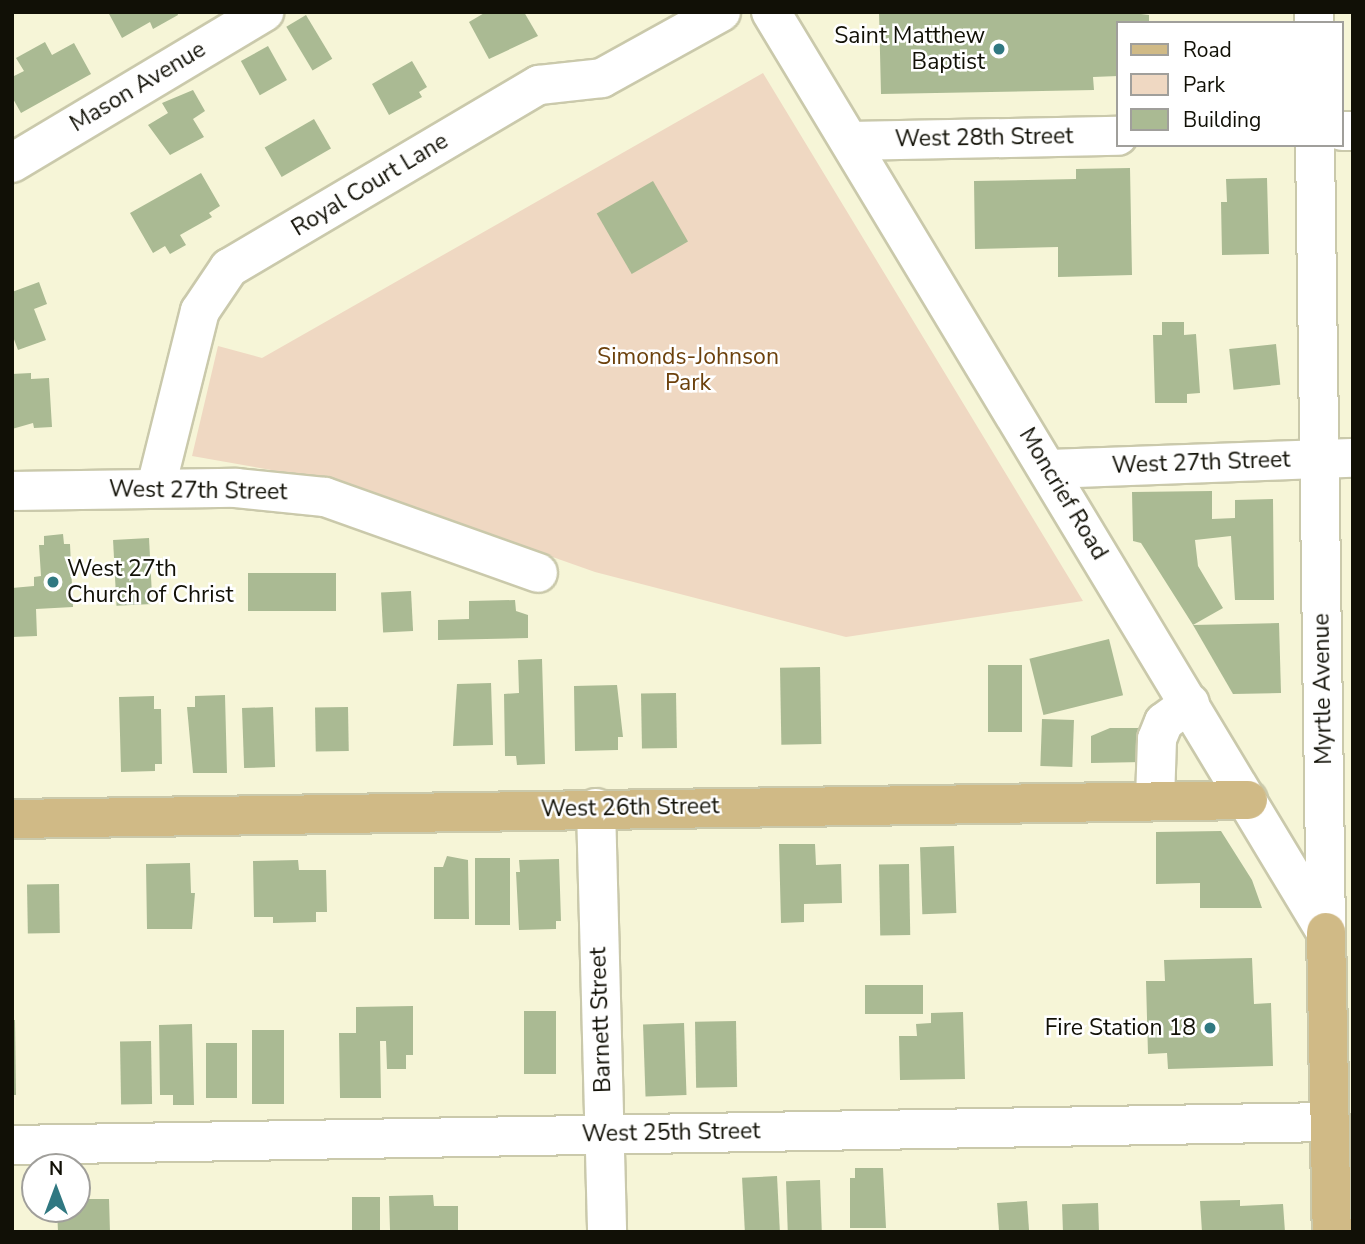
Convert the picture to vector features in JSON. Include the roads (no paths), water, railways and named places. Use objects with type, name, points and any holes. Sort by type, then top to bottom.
[{"type":"main road","name":"West 26th Street","points":[[12,819],[1248,800]]},
{"type":"main road","name":"Moncrief Road","points":[[1326,932],[1353,976]]},
{"type":"main road","name":"Myrtle Avenue","points":[[1326,932],[1332,1232]]},
{"type":"street","name":"Royal Court Lane","points":[[156,487],[200,311],[229,268],[539,85],[602,78],[721,12]]},
{"type":"street","name":"Moncrief Road","points":[[771,12],[1326,932]]},
{"type":"street","name":"Mason Avenue","points":[[12,163],[249,16]]},
{"type":"street","name":"West 28th Street","points":[[850,141],[1116,136]]},
{"type":"street","name":"Myrtle Avenue","points":[[1315,147],[1336,458],[1338,783],[1326,932]]},
{"type":"street","name":"West 27th Street","points":[[1048,469],[1336,458]]},
{"type":"street","name":"West 27th Street","points":[[12,491],[236,488],[325,497],[538,573]]},
{"type":"street","points":[[1155,800],[1157,739],[1164,722],[1190,703]]},
{"type":"street","name":"Barnett Street","points":[[596,808],[607,1232]]},
{"type":"street","name":"West 25th Street","points":[[12,1144],[1330,1122]]},
{"type":"place","name":"Saint Matthew Baptist","points":[[999,49]]},
{"type":"place","name":"West 27th Church of Christ","points":[[53,582]]},
{"type":"place","name":"Fire Station 18","points":[[1210,1028]]},
{"type":"park label","name":"Simonds-Johnson Park","points":[[688,370]]}]
